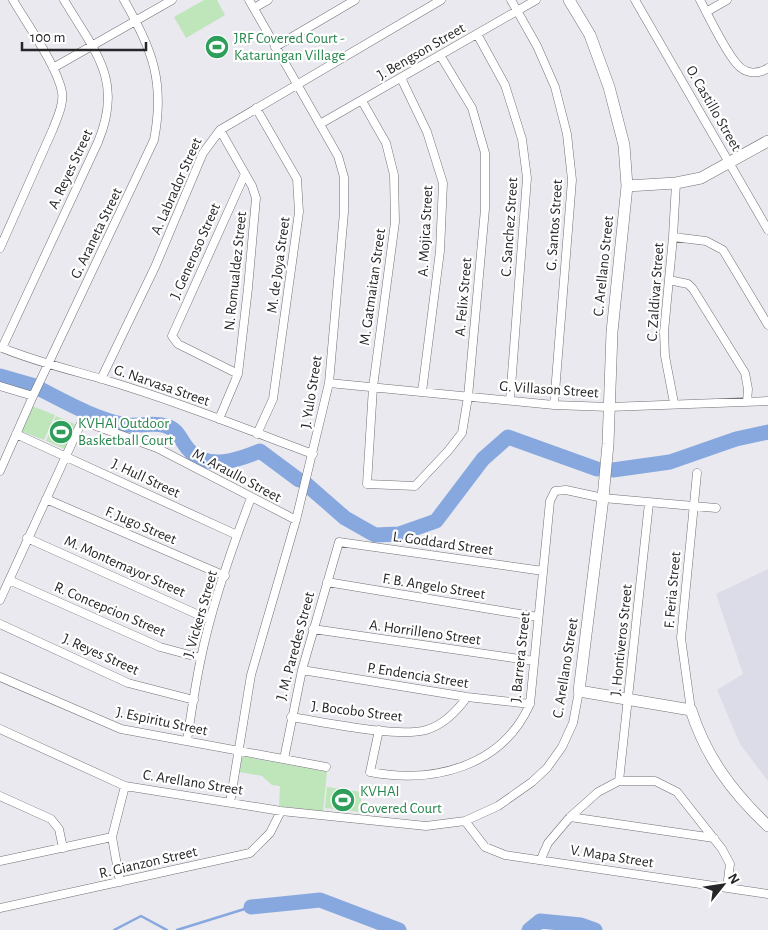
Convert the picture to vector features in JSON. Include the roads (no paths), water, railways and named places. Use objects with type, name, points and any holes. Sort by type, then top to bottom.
[{"type":"street","points":[[0,248],[60,109],[62,92],[53,68],[13,0]]},
{"type":"street","name":"A. Reyes Street","points":[[1,347],[106,121],[110,96],[107,79],[91,46],[64,0]]},
{"type":"street","name":"G. Araneta Street","points":[[0,471],[33,396],[154,140],[160,112],[159,86],[154,64],[136,20],[124,0]]},
{"type":"street","points":[[53,68],[172,0]]},
{"type":"street","name":"J. Yulo Street","points":[[230,803],[251,674],[296,520],[329,383],[344,212],[344,177],[338,156],[249,0]]},
{"type":"street","points":[[254,8],[268,0]]},
{"type":"street","points":[[275,47],[355,0]]},
{"type":"street","name":"A. Labrador Street","points":[[101,379],[155,267],[203,153],[220,130],[441,0]]},
{"type":"street","name":"G. Santos Street","points":[[511,0],[537,46],[555,87],[567,134],[572,180],[554,405]]},
{"type":"street","name":"J. Bengson Street","points":[[320,124],[536,0]]},
{"type":"street","name":"C. Arellano Street","points":[[0,729],[125,786],[281,811],[426,826],[465,821],[515,796],[547,768],[562,747],[573,723],[579,692],[603,498],[612,332],[627,186],[624,145],[608,87],[590,35],[569,0]]},
{"type":"street","name":"O. Castillo Street","points":[[635,0],[768,230]]},
{"type":"street","points":[[700,0],[737,64],[748,72],[762,72],[768,68]]},
{"type":"street","points":[[706,12],[727,0]]},
{"type":"street","name":"C. Sanchez Street","points":[[477,34],[505,85],[522,139],[527,178],[510,400]]},
{"type":"street","name":"A. Felix Street","points":[[367,484],[415,486],[462,433],[468,397],[485,210],[485,153],[470,103],[440,56]]},
{"type":"street","name":"A. Mojica Street","points":[[401,78],[427,132],[443,183],[440,251],[422,392]]},
{"type":"street","name":"M. Gatmaitan Street","points":[[362,101],[386,143],[394,175],[395,222],[373,386],[367,484]]},
{"type":"street","name":"M. de Joya Street","points":[[256,108],[297,179],[299,212],[273,399],[257,434]]},
{"type":"street","name":"N. Romualdez Street","points":[[219,419],[238,374],[255,216],[254,192],[220,130]]},
{"type":"street","points":[[627,186],[676,183],[701,178],[730,164],[768,141]]},
{"type":"street","name":"J. Generoso Street","points":[[238,374],[178,344],[173,339],[173,333],[245,174]]},
{"type":"street","name":"C. Zaldivar Street","points":[[674,403],[664,344],[676,183]]},
{"type":"street","points":[[673,237],[706,241],[723,250],[768,325]]},
{"type":"street","points":[[669,280],[688,284],[693,289],[745,373],[748,389],[747,402]]},
{"type":"street","name":"G. Narvasa Street","points":[[1,347],[48,365],[101,379],[219,419],[313,454]]},
{"type":"street","name":"G. Villason Street","points":[[329,383],[554,405],[609,407],[674,403],[768,401]]},
{"type":"street","points":[[0,386],[33,396]]},
{"type":"street","name":"M. Araullo Street","points":[[66,456],[82,421],[157,448],[296,520]]},
{"type":"street","name":"J. Hull Street","points":[[16,434],[237,535]]},
{"type":"street","points":[[0,600],[66,456]]},
{"type":"street","name":"F. Feria Street","points":[[691,710],[681,638],[684,587],[695,506],[697,473]]},
{"type":"street","name":"J. Barrera Street","points":[[379,730],[370,772],[386,775],[436,774],[460,768],[482,759],[516,729],[530,704],[550,501],[555,492],[566,490],[603,498]]},
{"type":"street","name":"J. Vickers Street","points":[[187,741],[201,658],[210,620],[251,498]]},
{"type":"street","points":[[603,498],[716,508]]},
{"type":"street","name":"F. Jugo Street","points":[[46,499],[224,576]]},
{"type":"street","name":"J. Hontiveros Street","points":[[619,781],[649,503]]},
{"type":"street","name":"M. Montemayor Street","points":[[27,538],[210,620]]},
{"type":"street","name":"L. Goddard Street","points":[[339,542],[543,571]]},
{"type":"street","name":"J. M. Paredes Street","points":[[284,759],[302,670],[339,542]]},
{"type":"street","name":"R. Concepcion Street","points":[[9,580],[160,647],[201,658]]},
{"type":"street","name":"F. B. Angelo Street","points":[[326,582],[538,617]]},
{"type":"street","name":"J. Reyes Street","points":[[0,624],[128,683],[194,700]]},
{"type":"street","name":"A. Horrilleno Street","points":[[313,629],[534,661]]},
{"type":"street","name":"P. Endencia Street","points":[[302,670],[467,697],[530,704]]},
{"type":"street","name":"J. Espiritu Street","points":[[0,677],[121,729],[326,767]]},
{"type":"street","points":[[579,692],[691,710],[708,753],[722,775],[748,807],[768,826]]},
{"type":"street","name":"J. Bocobo Street","points":[[292,716],[379,730],[416,732],[433,728],[459,708],[467,697]]},
{"type":"street","points":[[541,859],[548,842],[570,817],[598,792],[619,781],[655,780],[677,792],[714,838],[730,864],[727,888]]},
{"type":"street","points":[[120,882],[112,837],[125,786]]},
{"type":"street","points":[[0,796],[51,819],[59,829],[63,848]]},
{"type":"street","name":"R. Gianzon Street","points":[[0,908],[250,853],[270,833],[281,811]]},
{"type":"street","points":[[570,817],[714,838]]},
{"type":"street","name":"V. Mapa Street","points":[[465,821],[476,837],[494,852],[768,894]]},
{"type":"street","points":[[0,861],[112,837]]},
{"type":"waterway","points":[[0,376],[35,386]]},
{"type":"waterway","points":[[40,389],[83,411],[106,420],[128,425],[157,424],[171,428],[189,450],[205,460],[223,462],[242,458],[260,451],[299,480]]},
{"type":"waterway","points":[[613,470],[670,462],[736,439],[768,432]]},
{"type":"waterway","points":[[306,484],[345,518],[375,535],[399,534],[436,521],[483,459],[508,437],[597,469]]},
{"type":"waterway","points":[[251,907],[320,900],[399,930]]},
{"type":"waterway","points":[[177,930],[251,907]]},
{"type":"waterway","points":[[114,930],[141,916],[167,930]]},
{"type":"waterway","points":[[529,930],[540,921],[581,925],[595,930]]},
{"type":"place","name":"JRF Covered Court - Katarungan Village","points":[[217,47]]},
{"type":"place","name":"KVHAI Outdoor Basketball Court","points":[[61,432]]},
{"type":"place","name":"KVHAI Covered Court","points":[[343,800]]}]
